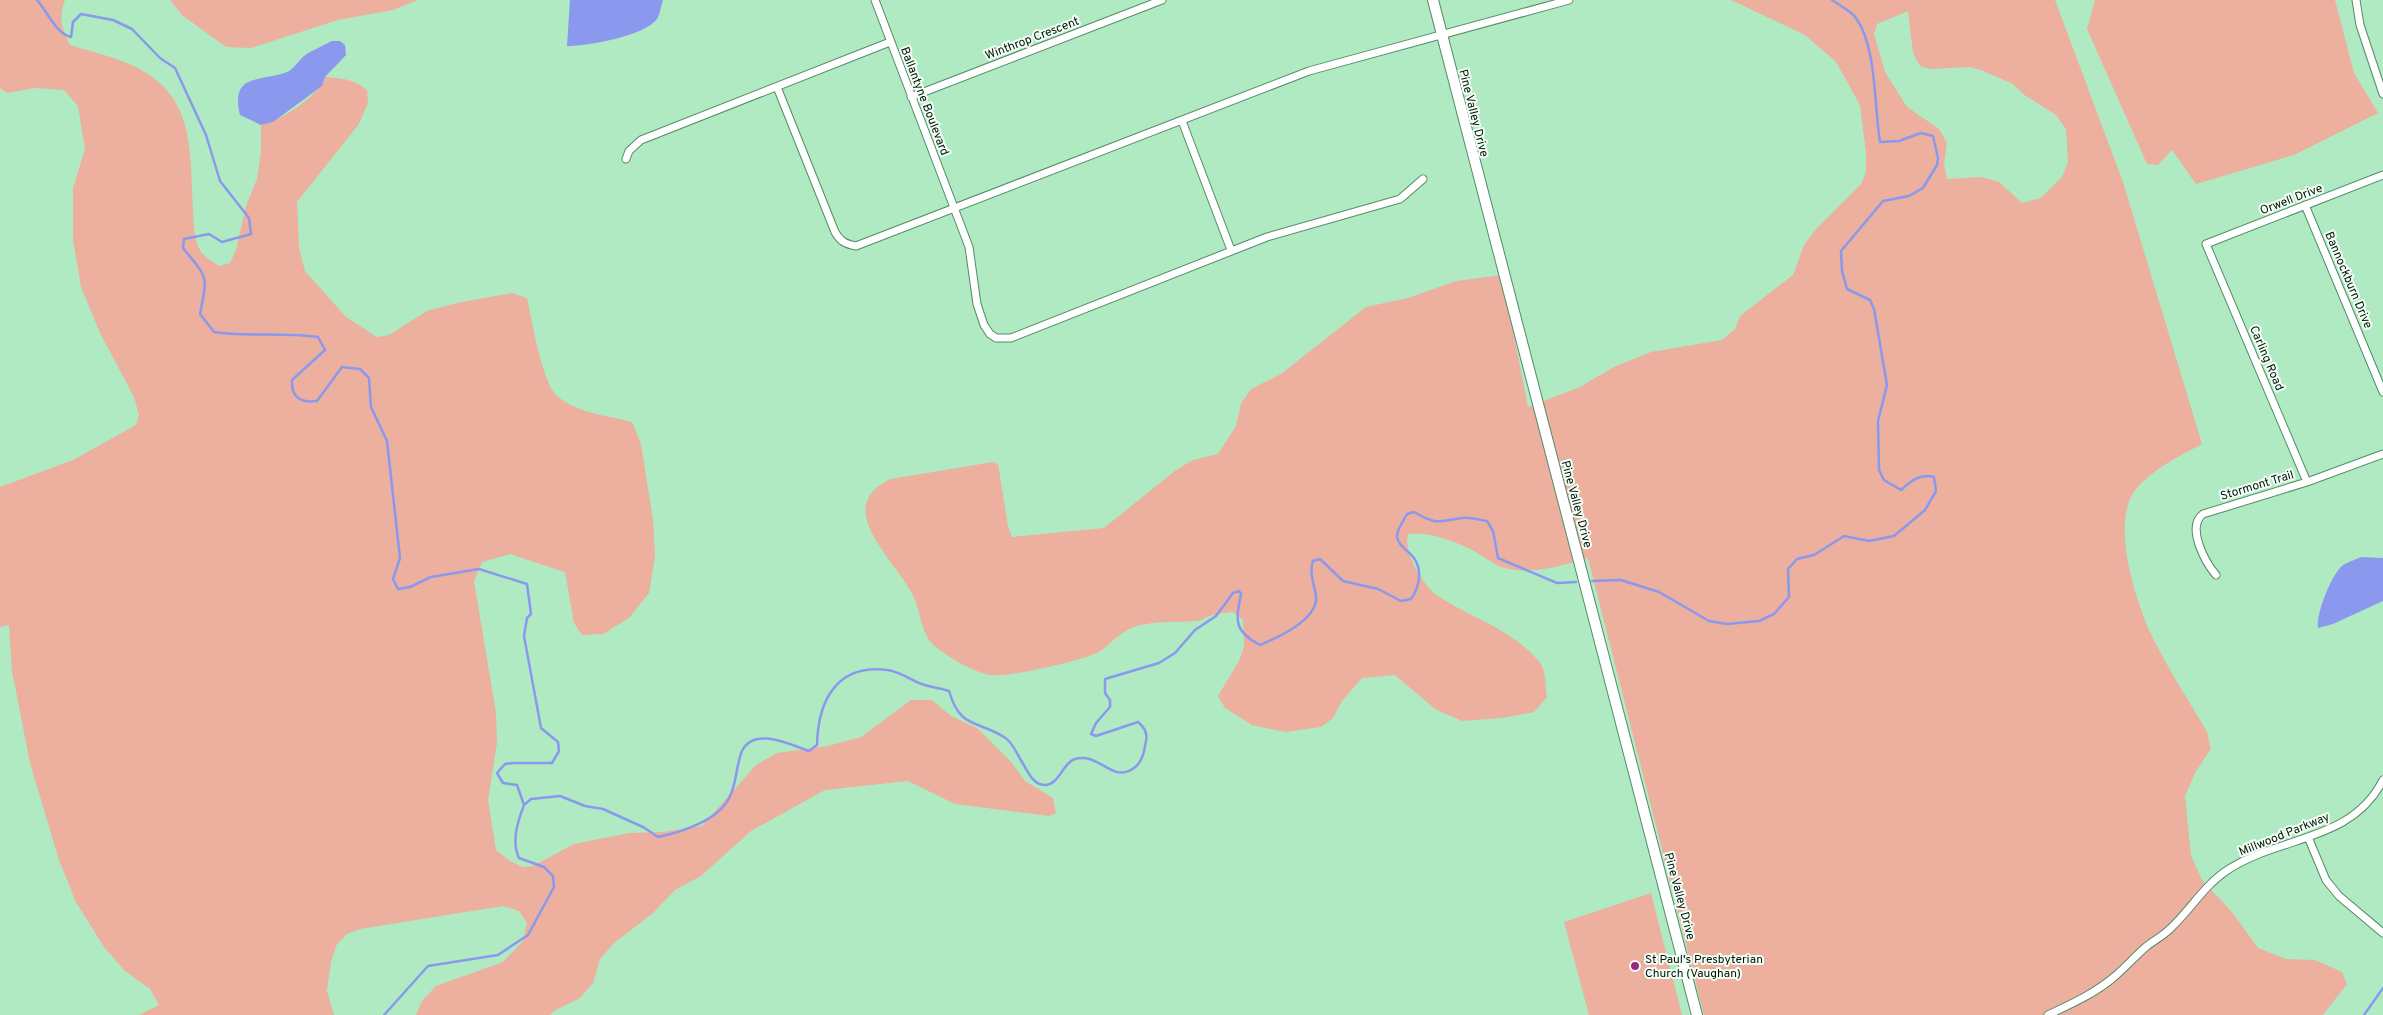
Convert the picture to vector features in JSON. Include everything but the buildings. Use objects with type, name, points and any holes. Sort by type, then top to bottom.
[{"type":"street","name":"Ballantyne Boulevard","points":[[875,0],[971,252],[979,310],[990,334],[1003,339],[1012,338],[1231,250],[1287,230],[1400,199],[1423,179]]},
{"type":"street","name":"Winthrop Crescent","points":[[911,97],[1162,0]]},
{"type":"street","name":"Pine Valley Drive","points":[[1433,0],[1697,1015]]},
{"type":"street","points":[[778,87],[840,240],[847,245],[856,246],[1309,71],[1569,0]]},
{"type":"street","points":[[2356,0],[2360,25],[2383,94]]},
{"type":"street","points":[[626,159],[629,151],[641,140],[890,42]]},
{"type":"street","points":[[1182,121],[1231,250]]},
{"type":"street","name":"Orwell Drive","points":[[2206,244],[2383,175]]},
{"type":"street","name":"Bannockburn Drive","points":[[2305,205],[2383,392]]},
{"type":"street","name":"Carling Road","points":[[2206,244],[2307,482]]},
{"type":"street","name":"Stormont Trail","points":[[2216,575],[2210,567],[2196,534],[2195,525],[2199,516],[2307,482],[2383,454]]},
{"type":"street","name":"Millwood Parkway","points":[[2048,1015],[2088,996],[2113,978],[2146,947],[2172,928],[2188,907],[2226,871],[2258,855],[2308,837],[2353,817],[2369,802],[2383,780]]},
{"type":"street","points":[[2308,837],[2326,880],[2339,896],[2383,933]]},
{"type":"shaded area","points":[[0,0],[65,0],[61,17],[70,45],[130,64],[148,74],[163,86],[182,116],[187,134],[190,152],[195,236],[198,247],[207,258],[219,266],[230,263],[236,250],[246,206],[257,179],[261,151],[261,125],[269,123],[298,107],[315,92],[325,77],[347,80],[362,86],[367,90],[368,103],[359,124],[297,202],[299,248],[305,271],[346,317],[377,337],[389,335],[427,311],[457,303],[512,293],[527,298],[542,366],[552,390],[558,397],[575,407],[603,416],[632,422],[641,444],[653,520],[655,556],[649,593],[629,618],[603,634],[582,635],[574,623],[565,572],[510,554],[482,562],[474,581],[496,713],[497,743],[488,800],[496,850],[510,861],[523,867],[533,866],[574,844],[629,833],[663,832],[702,826],[756,765],[777,753],[828,746],[861,737],[911,700],[932,700],[951,716],[977,728],[1012,763],[1025,781],[1053,798],[1056,813],[1049,816],[955,804],[908,781],[825,790],[751,831],[701,876],[675,890],[652,914],[614,943],[600,959],[593,983],[580,998],[554,1011],[550,1015],[416,1015],[422,1001],[436,986],[503,962],[523,941],[527,923],[519,911],[503,906],[360,929],[347,934],[337,944],[331,961],[327,991],[334,1015],[139,1015],[159,1005],[150,989],[125,971],[104,947],[76,902],[59,860],[30,763],[12,671],[9,625],[0,627],[0,487],[73,460],[136,425],[139,415],[134,397],[100,333],[81,287],[73,240],[73,188],[85,149],[78,106],[64,90],[34,88],[7,93],[0,88]]},
{"type":"shaded area","points":[[170,0],[418,0],[393,10],[338,20],[251,48],[226,47],[182,15]]},
{"type":"shaded area","points":[[1731,0],[2055,0],[2123,182],[2202,444],[2167,463],[2143,482],[2136,489],[2129,503],[2125,520],[2128,560],[2132,580],[2144,617],[2163,657],[2207,732],[2211,749],[2196,771],[2185,796],[2191,856],[2202,880],[2232,912],[2258,948],[2286,959],[2315,960],[2342,972],[2347,984],[2323,1015],[1704,1015],[1588,558],[1545,569],[1512,570],[1494,564],[1474,551],[1450,540],[1433,535],[1408,534],[1408,550],[1411,559],[1426,585],[1438,596],[1492,625],[1529,651],[1542,666],[1547,697],[1534,712],[1502,718],[1462,721],[1435,709],[1395,675],[1362,678],[1342,701],[1333,718],[1321,727],[1285,732],[1252,725],[1225,708],[1218,696],[1239,661],[1244,647],[1243,620],[1233,612],[1220,613],[1198,621],[1158,623],[1134,627],[1118,636],[1102,650],[1088,656],[1012,674],[990,675],[962,664],[931,642],[927,637],[915,600],[908,586],[874,537],[867,521],[866,505],[873,491],[891,479],[993,462],[998,464],[1008,526],[1012,537],[1104,528],[1176,470],[1193,460],[1218,454],[1236,426],[1241,404],[1251,389],[1281,374],[1366,307],[1408,298],[1456,281],[1502,275],[1528,407],[1580,387],[1614,367],[1651,352],[1722,340],[1735,329],[1740,316],[1793,275],[1804,245],[1816,229],[1861,184],[1866,172],[1866,153],[1860,105],[1836,62],[1805,35]],"holes":[[[1908,11],[1913,53],[1920,66],[1930,69],[1970,67],[1981,70],[2013,84],[2023,94],[2056,115],[2066,129],[2068,162],[2062,177],[2041,198],[2022,203],[1999,182],[1981,177],[1947,179],[1944,164],[1947,143],[1939,129],[1907,107],[1885,72],[1874,34],[1877,24]]]},
{"type":"shaded area","points":[[2095,0],[2335,0],[2354,73],[2378,113],[2294,155],[2196,184],[2172,150],[2158,165],[2147,164],[2087,29]]},
{"type":"shaded area","points":[[1651,893],[1682,1015],[1589,1015],[1564,922]]},
{"type":"water","points":[[570,0],[663,0],[657,19],[651,25],[641,30],[615,39],[567,46]]},
{"type":"water","points":[[332,41],[340,41],[345,45],[346,55],[325,77],[322,86],[273,122],[261,125],[240,115],[239,92],[243,86],[258,79],[287,72],[307,54]]},
{"type":"water","points":[[2361,557],[2383,558],[2383,601],[2333,624],[2318,628],[2321,606],[2336,573],[2344,565]]},
{"type":"waterway","points":[[37,0],[56,27],[66,35],[71,37],[73,22],[81,14],[113,20],[132,29],[160,58],[175,68],[206,135],[220,181],[249,218],[251,234],[222,242],[209,234],[184,239],[183,248],[204,278],[205,284],[200,314],[214,332],[318,337],[325,350],[292,380],[293,391],[302,400],[317,401],[342,367],[360,369],[369,378],[371,407],[387,441],[400,558],[393,579],[398,589],[410,587],[431,577],[479,569],[527,584],[531,614],[527,618],[524,636],[541,728],[558,742],[559,751],[552,763],[505,764],[497,773],[503,783],[517,785],[524,805]]},
{"type":"waterway","points":[[1592,581],[1621,580],[1659,592],[1709,621],[1727,624],[1759,621],[1774,614],[1789,597],[1788,569],[1797,559],[1814,555],[1844,536],[1869,541],[1894,536],[1925,510],[1936,491],[1934,477],[1920,477],[1901,490],[1884,480],[1879,470],[1878,421],[1887,385],[1874,309],[1870,300],[1847,289],[1842,271],[1841,251],[1883,201],[1909,196],[1923,188],[1937,165],[1938,158],[1933,136],[1921,133],[1899,141],[1880,142],[1874,78],[1868,45],[1863,30],[1854,15],[1832,0]]},
{"type":"waterway","points":[[524,805],[531,799],[560,796],[585,806],[603,809],[643,827],[658,837],[689,828],[709,818],[725,804],[732,791],[742,751],[748,744],[764,738],[773,739],[809,751],[817,745],[821,713],[826,700],[834,688],[843,679],[855,673],[870,670],[887,670],[900,673],[923,684],[949,691],[953,703],[964,718],[1009,741],[1037,783],[1044,785],[1053,782],[1067,764],[1075,759],[1091,759],[1117,772],[1131,770],[1135,768],[1142,758],[1146,738],[1144,728],[1138,722],[1096,736],[1091,734],[1096,723],[1110,707],[1110,700],[1105,693],[1105,679],[1159,663],[1175,653],[1195,630],[1216,616],[1233,593],[1239,591],[1241,594],[1238,624],[1241,630],[1251,640],[1260,645],[1276,638],[1296,626],[1311,612],[1316,596],[1312,565],[1313,561],[1320,559],[1343,581],[1378,589],[1401,601],[1411,599],[1418,585],[1417,563],[1401,545],[1397,533],[1407,514],[1414,512],[1433,521],[1466,518],[1487,521],[1493,531],[1498,558],[1557,583],[1576,582]]},
{"type":"waterway","points":[[384,1015],[428,966],[498,955],[528,935],[554,887],[553,876],[544,867],[519,858],[515,838],[524,805]]},
{"type":"waterway","points":[[2364,1015],[2383,988]]},
{"type":"place","name":"St Paul's Presbyterian Church (Vaughan)","points":[[1635,966]]}]
